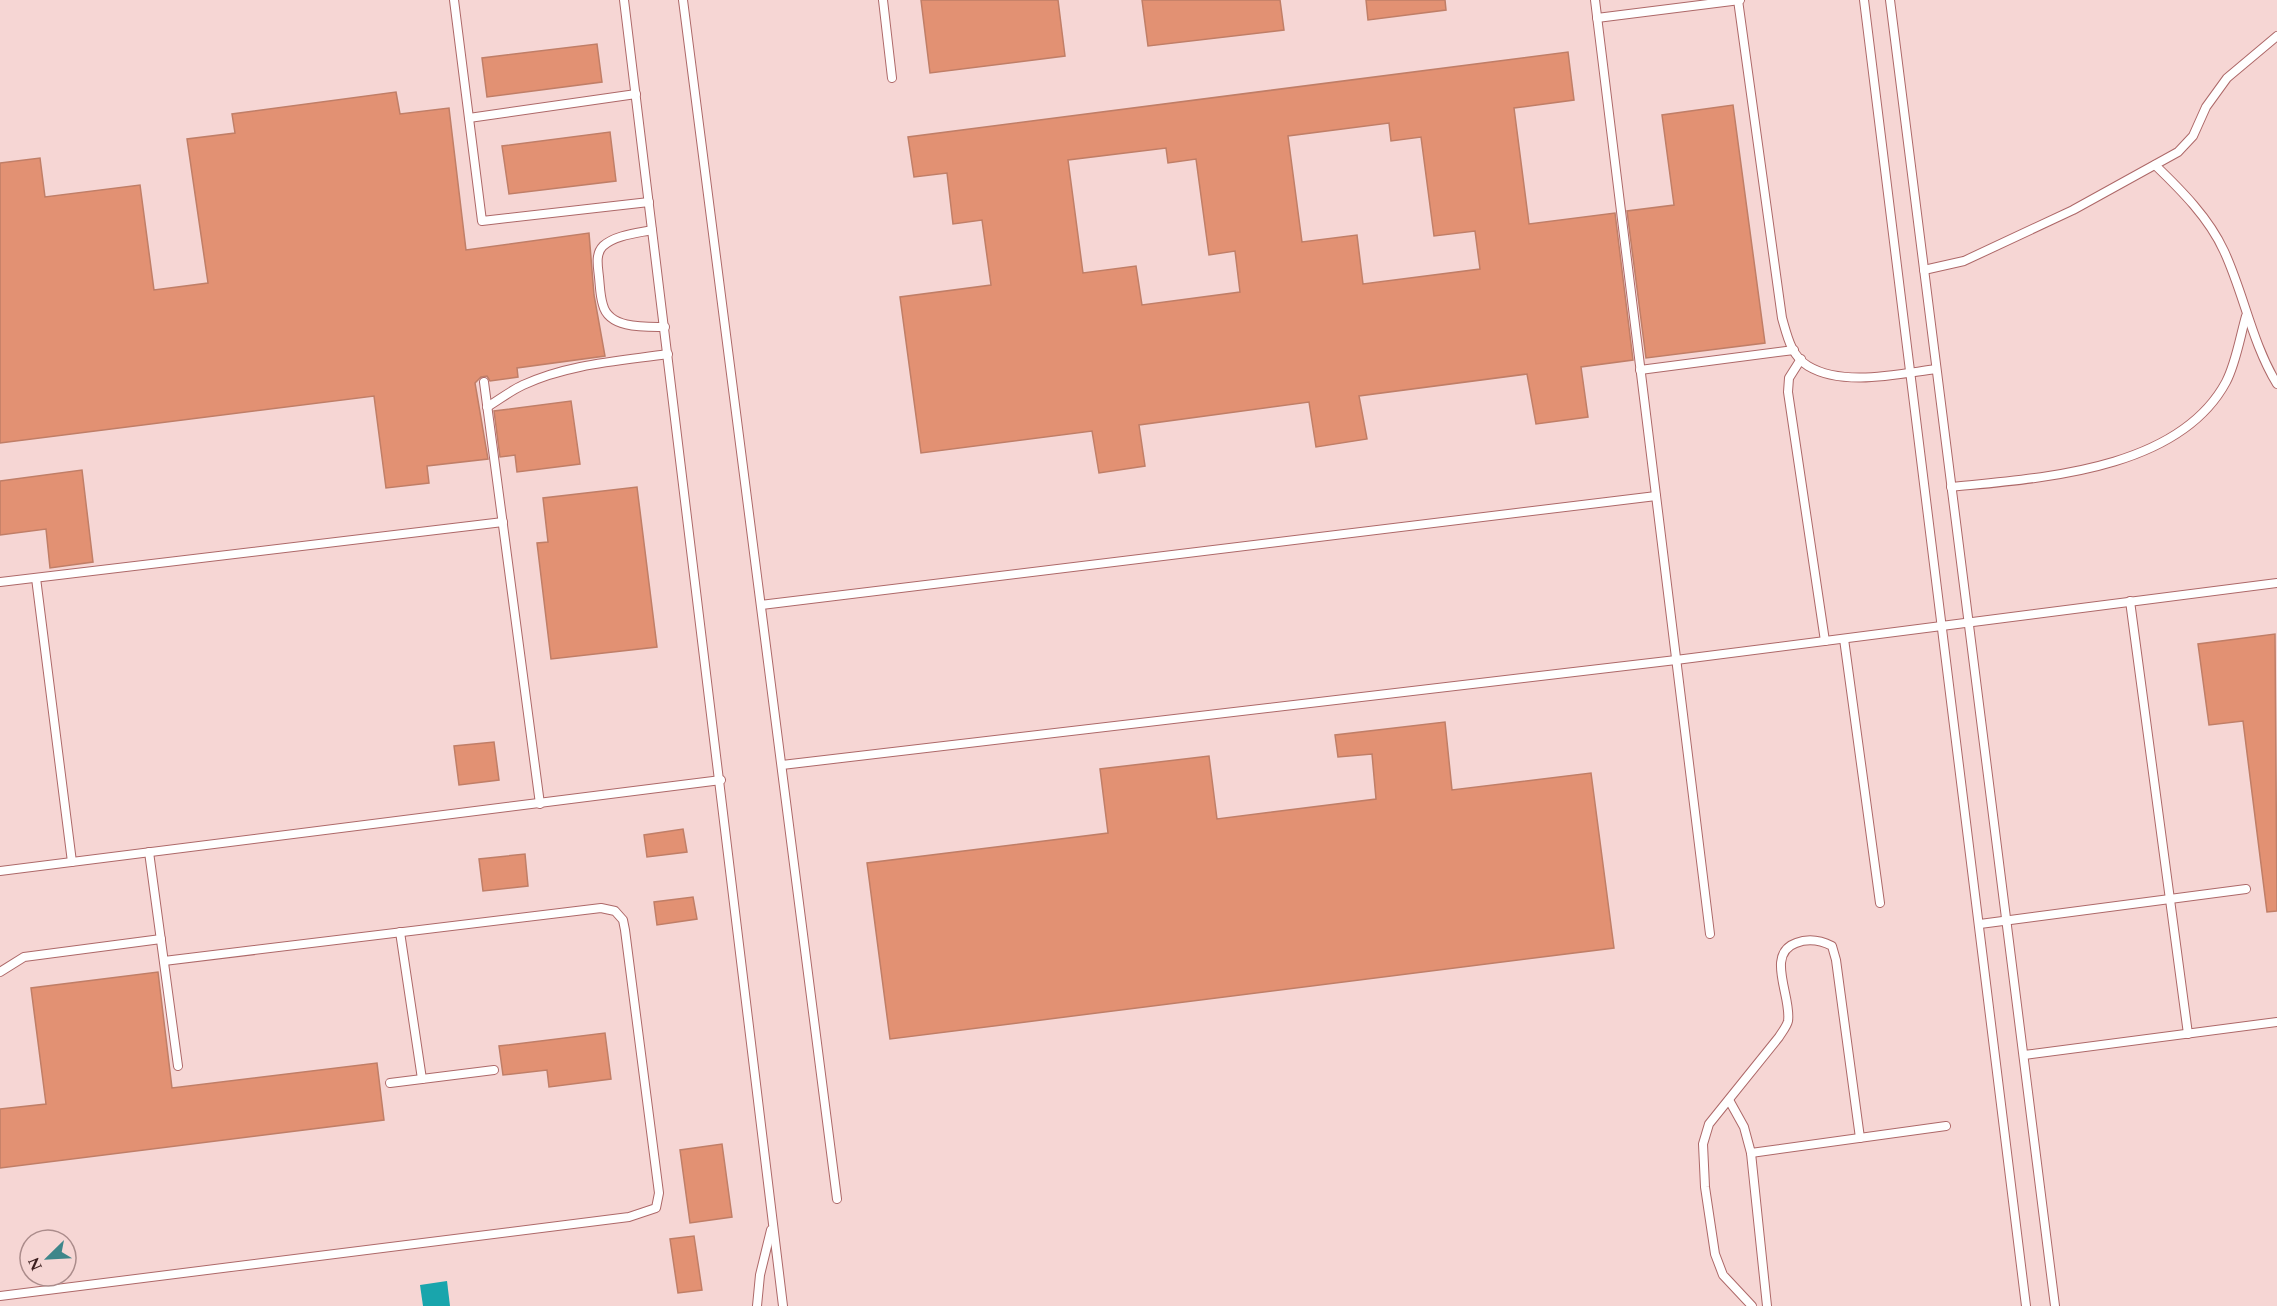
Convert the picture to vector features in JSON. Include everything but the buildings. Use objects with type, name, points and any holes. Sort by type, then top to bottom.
[{"type":"lane","points":[[454,0],[482,221],[649,202]]},
{"type":"lane","points":[[624,0],[721,780],[783,1306]]},
{"type":"lane","points":[[683,0],[837,1199]]},
{"type":"lane","points":[[883,0],[892,78]]},
{"type":"lane","points":[[1595,0],[1710,934]]},
{"type":"lane","points":[[1597,18],[1739,0],[1782,318],[1790,346],[1806,365],[1829,374],[1854,377],[1936,369]]},
{"type":"lane","points":[[1864,0],[2026,1306]]},
{"type":"lane","points":[[1890,0],[2055,1306]]},
{"type":"lane","points":[[1924,270],[1964,261],[2073,210],[2178,152],[2193,136],[2206,107],[2227,78],[2277,36]]},
{"type":"lane","points":[[469,118],[636,94]]},
{"type":"lane","points":[[2155,165],[2191,201],[2224,250],[2246,316],[2277,384]]},
{"type":"lane","points":[[652,230],[604,244],[599,252],[598,274],[603,307],[608,316],[621,323],[640,327],[665,327]]},
{"type":"lane","points":[[1951,487],[2045,477],[2107,463],[2169,440],[2199,418],[2226,381],[2246,316]]},
{"type":"lane","points":[[1640,370],[1794,350]]},
{"type":"lane","points":[[487,407],[522,385],[555,373],[584,366],[668,354]]},
{"type":"lane","points":[[1801,359],[1789,378],[1788,392],[1825,641]]},
{"type":"lane","points":[[484,382],[540,804]]},
{"type":"lane","points":[[761,604],[1656,496]]},
{"type":"lane","points":[[0,582],[503,522]]},
{"type":"lane","points":[[36,578],[72,862]]},
{"type":"lane","points":[[782,765],[1676,660],[2277,583]]},
{"type":"lane","points":[[2130,601],[2188,1034]]},
{"type":"lane","points":[[1844,639],[1880,903]]},
{"type":"lane","points":[[0,871],[721,780]]},
{"type":"lane","points":[[149,852],[178,1066]]},
{"type":"lane","points":[[1980,924],[2246,889]]},
{"type":"lane","points":[[0,1296],[629,1217],[656,1208],[658,1203],[657,1182],[624,930],[620,914],[610,908],[164,961]]},
{"type":"lane","points":[[400,932],[422,1079]]},
{"type":"lane","points":[[0,972],[24,957],[161,939]]},
{"type":"lane","points":[[1752,1306],[1723,1275],[1715,1254],[1705,1187],[1703,1144],[1709,1124],[1779,1037],[1788,1022],[1780,966],[1783,951],[1789,945],[1805,940],[1821,940],[1832,946],[1836,960],[1860,1138]]},
{"type":"lane","points":[[2024,1054],[2277,1023]]},
{"type":"lane","points":[[390,1083],[494,1070]]},
{"type":"lane","points":[[1729,1100],[1744,1127],[1751,1153],[1767,1306]]},
{"type":"lane","points":[[1751,1153],[1946,1126]]},
{"type":"lane","points":[[757,1306],[760,1275],[773,1224]]},
{"type":"water","points":[[447,1281],[450,1306],[423,1306],[420,1285]]}]
